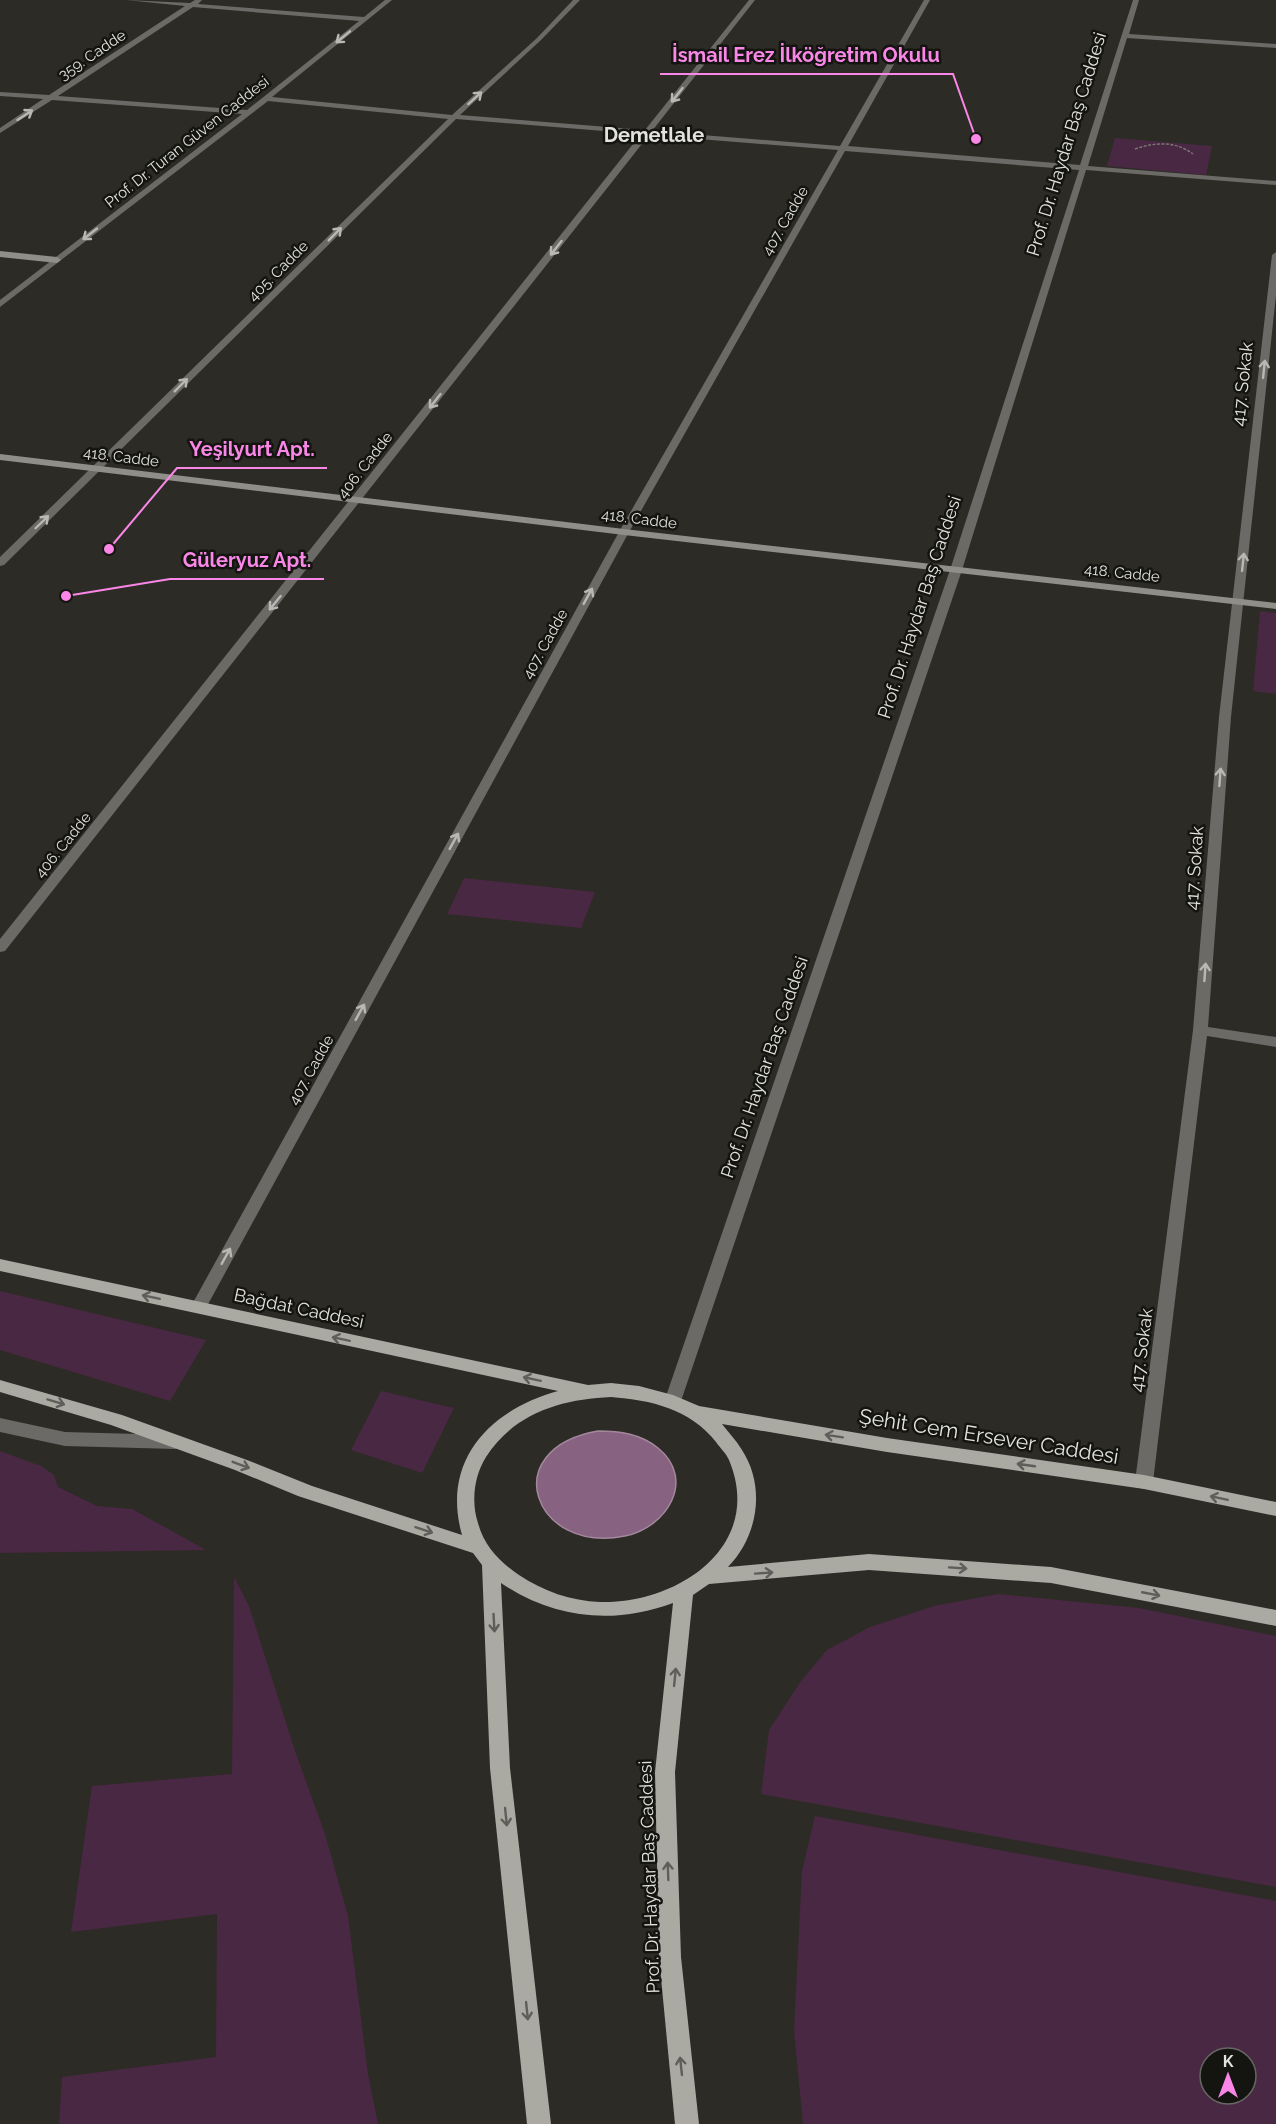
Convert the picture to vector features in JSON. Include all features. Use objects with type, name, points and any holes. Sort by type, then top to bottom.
[{"type":"main road","name":"Bağdat Caddesi","points":[[0,1264],[590,1391]]},
{"type":"main road","points":[[0,1386],[116,1420],[485,1556]]},
{"type":"main road","points":[[590,1391],[632,1391],[673,1402],[714,1426],[741,1461],[747,1480],[749,1502],[746,1522],[737,1542],[724,1561],[706,1577],[684,1591],[640,1606],[592,1609],[546,1599],[525,1590],[485,1556],[471,1532],[465,1497],[474,1462],[483,1446],[511,1419],[547,1400],[590,1391]]},
{"type":"main road","name":"Şehit Cem Ersever Caddesi","points":[[695,1413],[1144,1482],[1276,1509]]},
{"type":"main road","points":[[485,1556],[500,1768],[539,2124]]},
{"type":"main road","points":[[706,1577],[869,1562],[1052,1575],[1276,1618]]},
{"type":"main road","name":"Prof. Dr. Haydar Baş Caddesi","points":[[684,1591],[666,1772],[670,1957],[687,2124]]},
{"type":"street","points":[[129,0],[364,20]]},
{"type":"street","name":"359. Cadde","points":[[0,131],[199,0]]},
{"type":"street","name":"Prof. Dr. Turan Güven Caddesi","points":[[0,304],[266,99],[389,0]]},
{"type":"street","name":"405. Cadde","points":[[0,562],[454,117],[577,0]]},
{"type":"street","name":"406. Cadde","points":[[0,948],[357,501],[752,0]]},
{"type":"street","name":"407. Cadde","points":[[198,1308],[624,532],[927,0]]},
{"type":"street","name":"Prof. Dr. Haydar Baş Caddesi","points":[[673,1402],[956,570],[1136,0]]},
{"type":"street","points":[[1123,36],[1276,46]]},
{"type":"street","points":[[0,94],[249,112]]},
{"type":"street","points":[[266,99],[454,117],[1276,183]]},
{"type":"street","points":[[0,254],[57,260]]},
{"type":"street","name":"417. Sokak","points":[[1144,1482],[1200,1030],[1225,717],[1276,255]]},
{"type":"street","name":"418. Cadde","points":[[0,457],[357,501],[1276,606]]},
{"type":"street","points":[[1200,1030],[1276,1042]]},
{"type":"street","points":[[0,1425],[64,1439],[176,1442]]},
{"type":"shaded area","points":[[1115,138],[1212,146],[1206,175],[1107,166]]},
{"type":"shaded area","points":[[1260,611],[1276,613],[1276,694],[1253,691]]},
{"type":"shaded area","points":[[464,878],[595,892],[581,928],[447,914]]},
{"type":"shaded area","points":[[0,1291],[206,1340],[170,1401],[0,1350]]},
{"type":"shaded area","points":[[381,1391],[454,1408],[422,1473],[351,1450]]},
{"type":"shaded area","points":[[598,1431],[622,1433],[645,1439],[658,1448],[669,1461],[675,1474],[676,1488],[672,1501],[664,1513],[640,1531],[625,1536],[593,1538],[568,1530],[549,1516],[539,1497],[537,1477],[546,1458],[566,1441]]},
{"type":"shaded area","points":[[0,1451],[41,1466],[54,1475],[58,1487],[97,1506],[132,1509],[206,1550],[0,1553]]},
{"type":"shaded area","points":[[234,1577],[249,1606],[295,1751],[325,1834],[348,1916],[368,2074],[378,2124],[59,2124],[62,2077],[216,2057],[217,1914],[71,1932],[92,1786],[232,1774]]},
{"type":"shaded area","points":[[998,1594],[1139,1608],[1276,1636],[1276,1887],[761,1794],[769,1730],[801,1681],[827,1650],[870,1627],[934,1606]]},
{"type":"shaded area","points":[[815,1816],[1276,1901],[1276,2124],[803,2124],[794,2031],[802,1871]]},
{"type":"place","name":"İsmail Erez İlköğretim Okulu","points":[[976,139]]},
{"type":"place","name":"Yeşilyurt Apt.","points":[[109,549]]},
{"type":"place","name":"Güleryuz Apt.","points":[[66,596]]},
{"type":"district","name":"Demetlale","points":[[654,135]]}]
